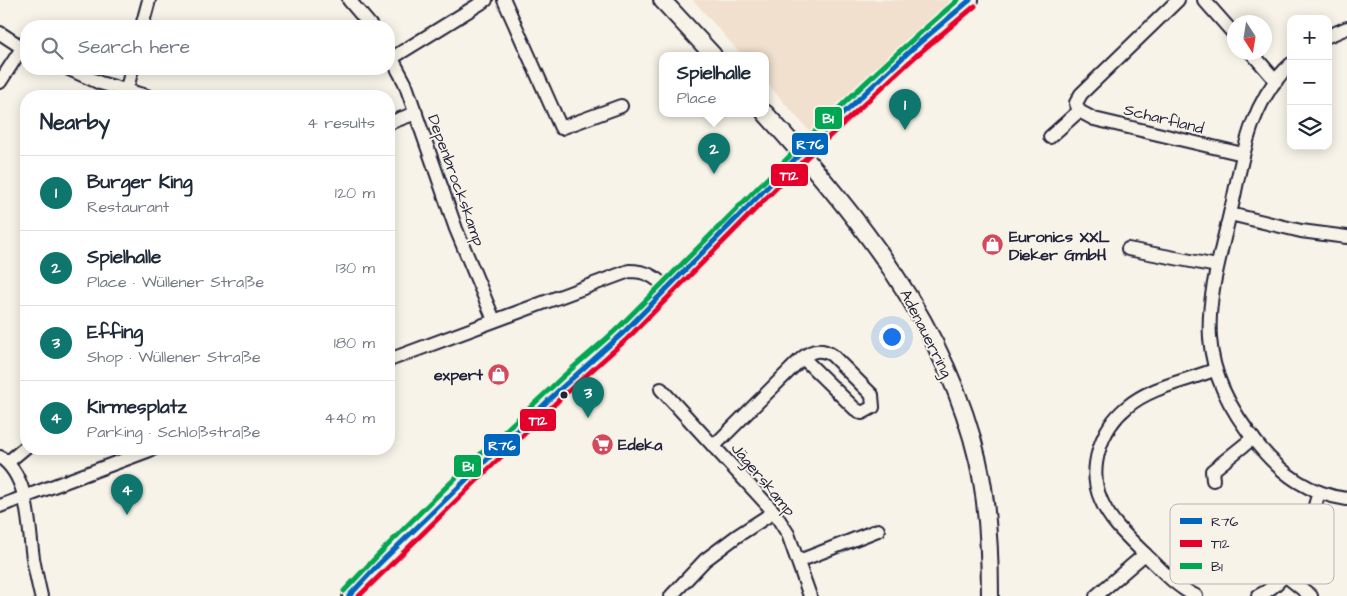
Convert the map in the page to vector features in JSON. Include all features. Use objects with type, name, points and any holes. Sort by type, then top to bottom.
[{"type":"main road","points":[[662,0],[710,52]]},
{"type":"main road","points":[[801,153],[912,49],[970,0]]},
{"type":"main road","name":"Adenauerring","points":[[769,117],[862,226],[903,285],[952,381],[978,460],[986,517],[990,596]]},
{"type":"street","points":[[144,20],[149,0]]},
{"type":"street","points":[[349,0],[366,20]]},
{"type":"street","points":[[395,52],[486,0]]},
{"type":"street","points":[[504,0],[561,128],[621,106]]},
{"type":"street","points":[[1050,137],[1079,111],[1076,103],[1081,94],[1178,0]]},
{"type":"street","points":[[1204,0],[1227,26]]},
{"type":"street","points":[[1332,34],[1347,28]]},
{"type":"street","points":[[0,33],[20,46]]},
{"type":"street","points":[[0,82],[20,54]]},
{"type":"street","points":[[1258,60],[1276,81]]},
{"type":"street","name":"Depenbrockskamp","points":[[395,64],[405,83],[456,229],[494,320]]},
{"type":"street","points":[[1287,69],[1276,81],[1258,110],[1243,154],[1217,266],[1209,324],[1214,370],[1231,408],[1253,438],[1284,472],[1297,482],[1320,492],[1347,499]]},
{"type":"street","points":[[82,75],[116,90]]},
{"type":"street","points":[[126,90],[130,75]]},
{"type":"street","name":"Scharfland","points":[[1079,111],[1094,119],[1243,154]]},
{"type":"street","points":[[395,121],[416,113]]},
{"type":"street","points":[[354,594],[410,534],[558,390],[615,340],[801,153]]},
{"type":"street","points":[[1230,214],[1301,231],[1347,237]]},
{"type":"street","points":[[1128,249],[1217,266]]},
{"type":"street","points":[[395,358],[629,271],[642,271],[653,275],[667,288]]},
{"type":"street","name":"Jägerskamp","points":[[715,445],[802,358],[816,350],[825,351],[832,355],[872,395],[873,407],[862,412],[855,409],[802,358]]},
{"type":"street","points":[[1170,577],[1117,525],[1101,500],[1096,476],[1099,450],[1104,437],[1118,415],[1137,399],[1214,370]]},
{"type":"street","name":"Jägerskamp","points":[[661,389],[715,445],[774,512],[788,534],[799,560],[810,596]]},
{"type":"street","points":[[1213,480],[1212,471],[1253,438]]},
{"type":"street","points":[[20,450],[4,459],[26,497],[33,558],[41,596]]},
{"type":"street","points":[[0,506],[137,455]]},
{"type":"street","points":[[1316,504],[1320,492]]},
{"type":"street","points":[[671,596],[705,560],[774,512]]},
{"type":"street","points":[[799,560],[878,530]]},
{"type":"street","points":[[1096,596],[1146,554]]},
{"type":"street","points":[[1177,584],[1196,596]]},
{"type":"street","points":[[1258,596],[1271,590],[1277,584]]},
{"type":"street","points":[[1296,584],[1311,596]]},
{"type":"shaded area","points":[[693,0],[952,0],[813,135],[769,86],[769,52],[739,52]]},
{"type":"transit line","name":"B1","points":[[344,591],[394,538],[560,379],[619,327],[828,119],[958,0]]},
{"type":"transit line","name":"R76","points":[[349,596],[378,565],[558,391],[622,334],[801,153],[912,49],[970,0]]},
{"type":"transit line","name":"T12","points":[[359,596],[563,396],[627,339],[806,158],[917,55],[975,6]]},
{"type":"place","name":"Burger King","points":[[905,130]]},
{"type":"place","name":"Spielhalle","points":[[714,174]]},
{"type":"place","name":"Euronics XXL Dieker GmbH","points":[[993,245]]},
{"type":"place","name":"expert","points":[[499,374]]},
{"type":"place","name":"Effing","points":[[588,418]]},
{"type":"place","name":"Edeka","points":[[602,444]]},
{"type":"place","name":"Kirmesplatz","points":[[127,515]]}]
